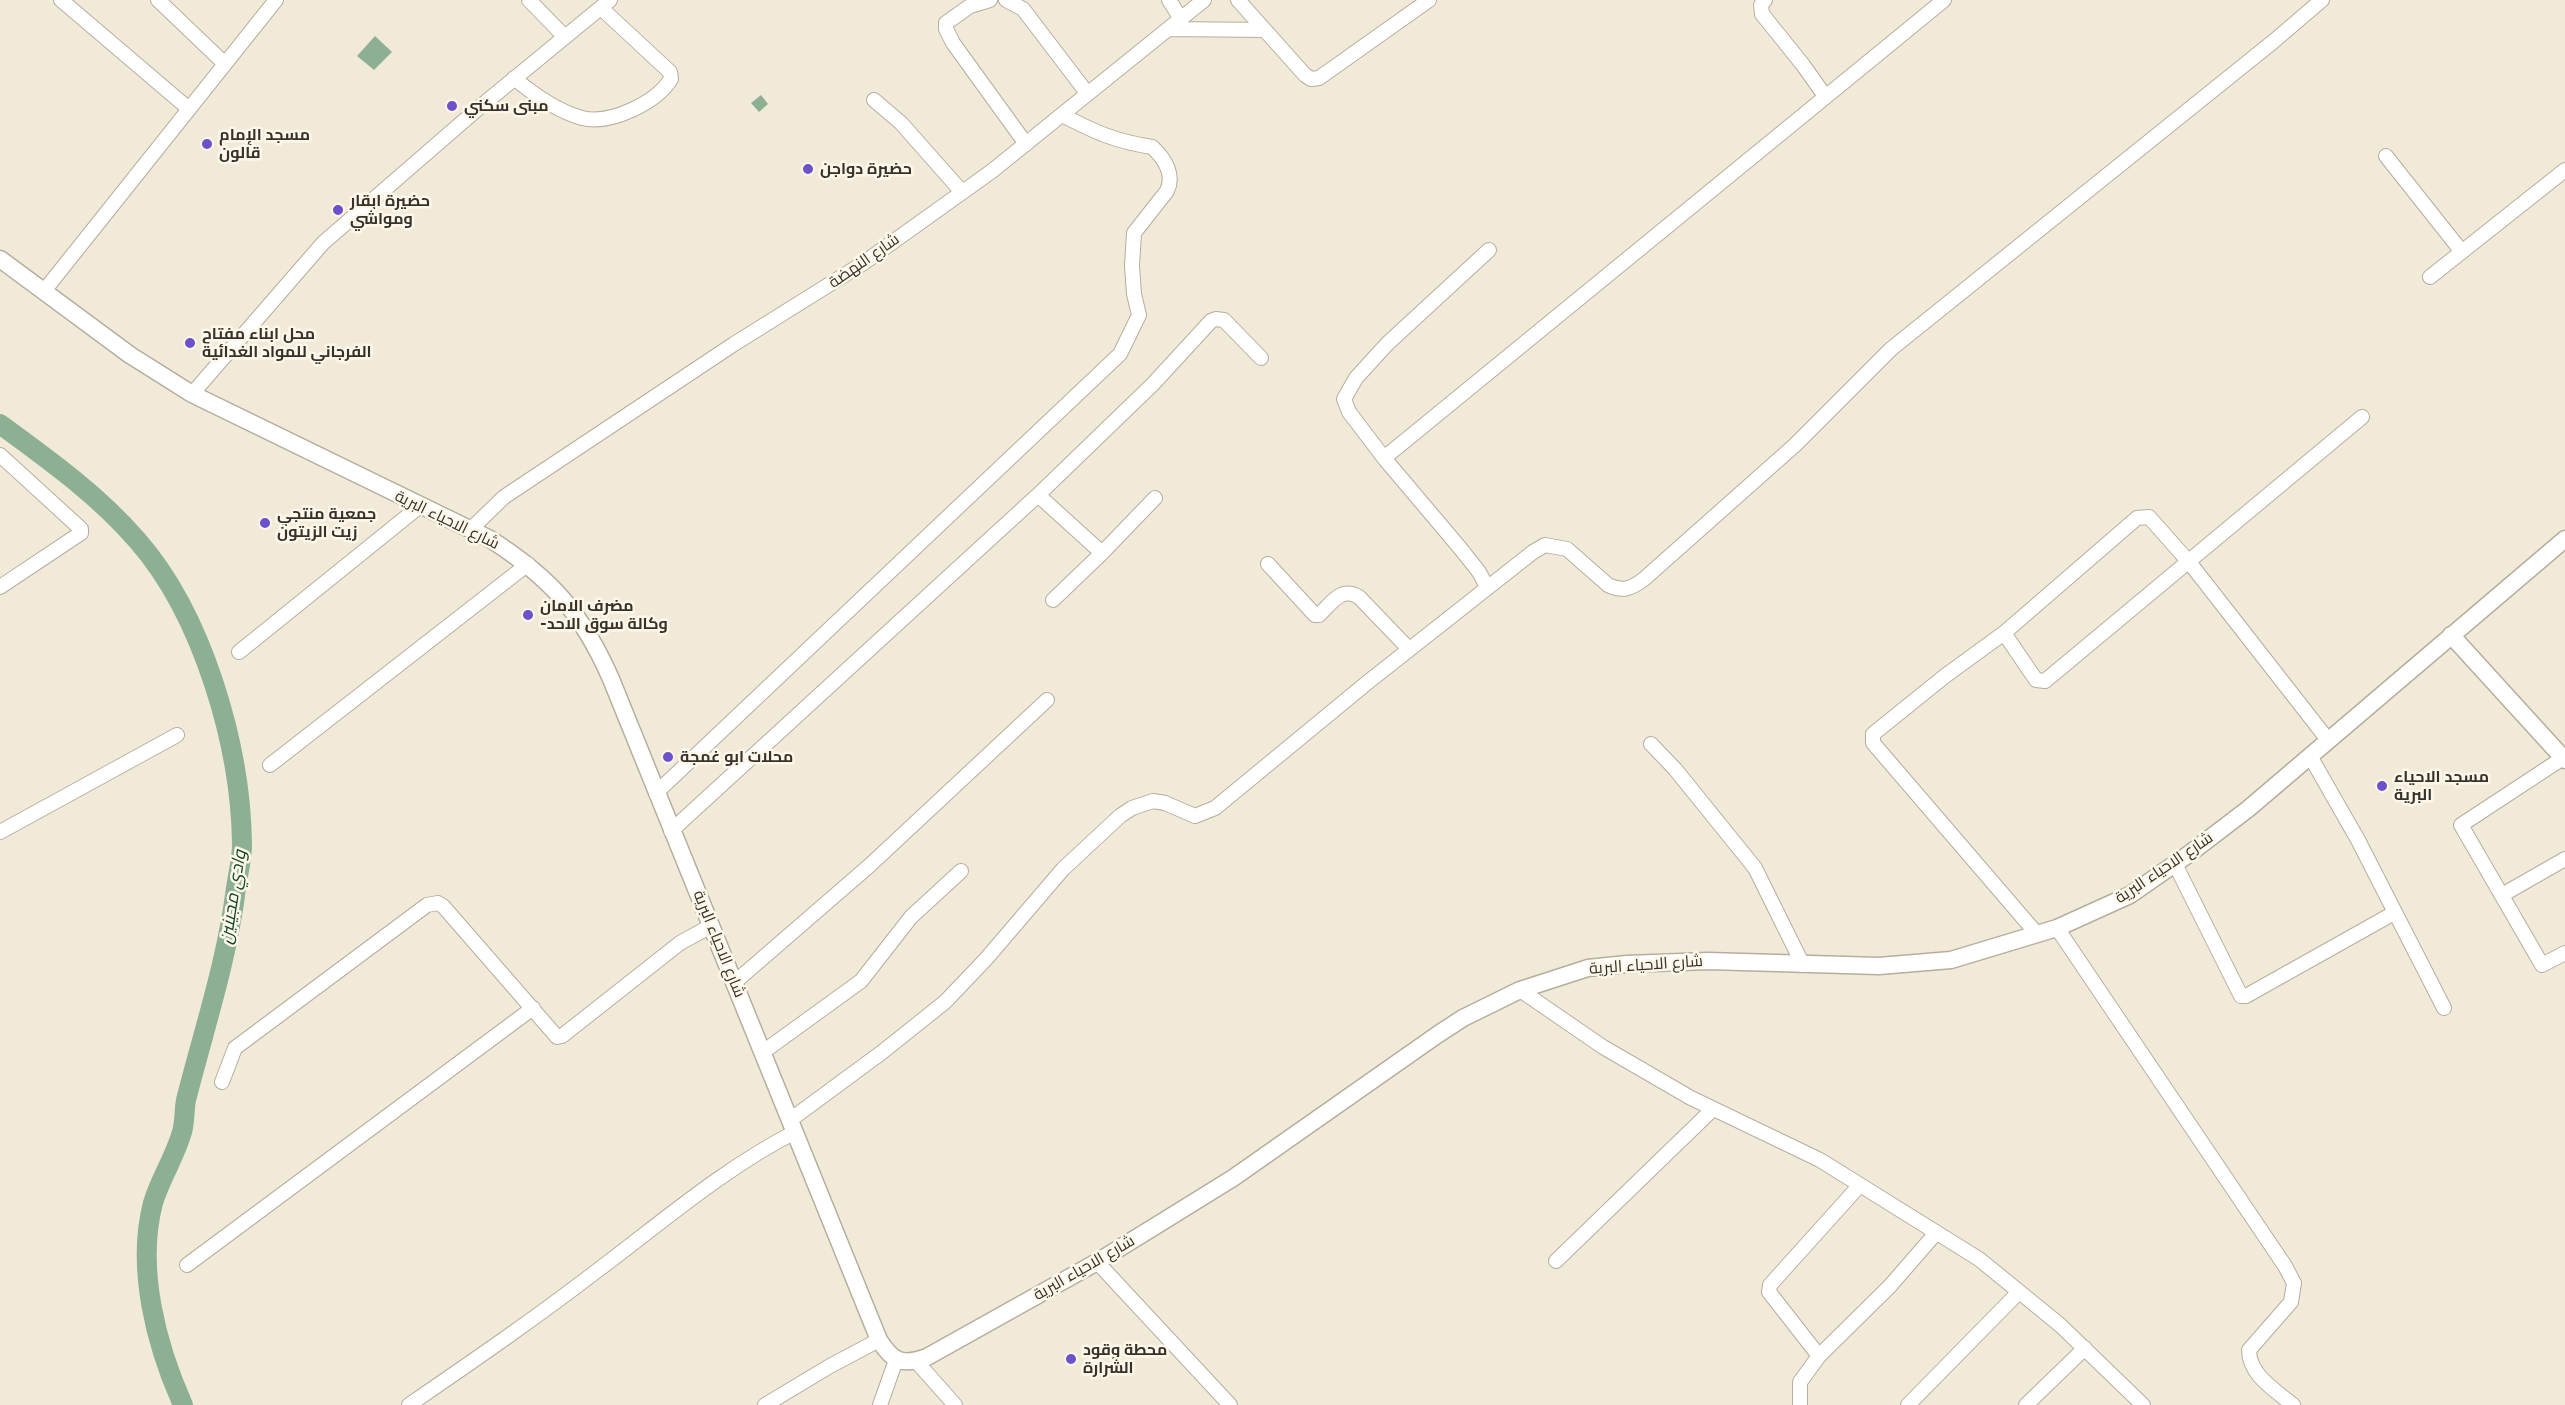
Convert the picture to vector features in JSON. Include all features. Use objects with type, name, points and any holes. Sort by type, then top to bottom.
[{"type":"main road","name":"شارع الاحياء البرية","points":[[0,259],[129,355],[192,394],[490,539],[528,564],[567,602],[590,636],[607,672],[879,1340],[887,1353],[897,1360],[916,1361],[927,1357],[1097,1262],[1233,1178],[1454,1023],[1520,990],[1588,968],[1627,963],[1708,961],[1879,966],[1951,960],[2057,928],[2130,895],[2248,809],[2565,538]]},
{"type":"main road","points":[[2451,635],[2564,759]]},
{"type":"street","points":[[61,0],[189,109]]},
{"type":"street","points":[[159,0],[225,63]]},
{"type":"street","points":[[44,291],[276,0]]},
{"type":"street","points":[[529,0],[564,36]]},
{"type":"street","points":[[990,0],[970,6],[946,23],[946,29],[953,43],[1026,144]]},
{"type":"street","points":[[1006,0],[1023,9],[1087,93]]},
{"type":"street","points":[[1169,0],[1181,19]]},
{"type":"street","name":"شارع النهضة","points":[[471,529],[504,497],[734,344],[862,264],[963,192],[1204,0]]},
{"type":"street","points":[[1238,0],[1311,79],[1319,78],[1429,0]]},
{"type":"street","points":[[1765,0],[1761,5],[1762,14],[1803,64],[1825,96]]},
{"type":"street","points":[[1384,458],[1944,0]]},
{"type":"street","points":[[410,1405],[598,1270],[698,1192],[793,1126],[945,1002],[1063,869],[1120,816],[1132,808],[1153,801],[1165,803],[1195,816],[1215,808],[1409,649],[1487,587],[1545,545],[1567,549],[1615,589],[1624,590],[1634,586],[1795,445],[1891,349],[2322,0]]},
{"type":"street","points":[[192,394],[322,243],[514,78],[605,4],[670,72],[671,79],[640,107],[622,114],[589,119],[579,117],[530,92],[514,78]]},
{"type":"street","points":[[1168,29],[1265,30]]},
{"type":"street","points":[[874,100],[908,131],[963,192]]},
{"type":"street","points":[[656,794],[1120,354],[1139,315],[1134,294],[1132,266],[1134,233],[1167,191],[1171,183],[1168,167],[1152,147],[1120,142],[1098,134],[1062,115]]},
{"type":"street","points":[[2386,156],[2462,252]]},
{"type":"street","points":[[2430,277],[2565,170]]},
{"type":"street","points":[[1487,587],[1479,572],[1460,548],[1384,458],[1346,406],[1344,399],[1347,391],[1387,344],[1489,250]]},
{"type":"street","points":[[671,831],[1038,495],[1153,384],[1211,321],[1224,320],[1261,358]]},
{"type":"street","points":[[2004,633],[2036,680],[2046,681],[2362,417]]},
{"type":"street","points":[[0,455],[81,529],[81,533],[0,587]]},
{"type":"street","points":[[1038,495],[1102,553]]},
{"type":"street","points":[[1053,600],[1155,498]]},
{"type":"street","points":[[239,652],[420,506]]},
{"type":"street","points":[[2037,934],[1873,740],[1873,734],[1945,676],[2004,633],[2137,518],[2149,517],[2189,562],[2328,740]]},
{"type":"street","points":[[270,765],[528,564]]},
{"type":"street","points":[[1268,564],[1315,615],[1319,615],[1341,594],[1352,592],[1409,649]]},
{"type":"street","points":[[735,982],[846,887],[1047,700]]},
{"type":"street","points":[[0,832],[177,735]]},
{"type":"street","points":[[1651,744],[1675,769],[1755,868],[1803,965]]},
{"type":"street","points":[[2310,756],[2358,840],[2444,1008]]},
{"type":"street","points":[[2564,759],[2461,825],[2542,965],[2565,952]]},
{"type":"street","points":[[2502,895],[2565,858]]},
{"type":"street","points":[[2175,864],[2241,996],[2246,996],[2307,963],[2394,913]]},
{"type":"street","points":[[763,1052],[861,981],[911,917],[961,870]]},
{"type":"street","points":[[222,1082],[235,1048],[420,909],[434,903],[443,906],[557,1037],[562,1036],[680,943],[711,926]]},
{"type":"street","points":[[2057,928],[2285,1266],[2294,1283],[2291,1302],[2249,1350],[2249,1362],[2256,1373],[2293,1405]]},
{"type":"street","points":[[1520,990],[1603,1047],[1713,1109],[1820,1160],[1979,1259],[2085,1348],[2143,1405]]},
{"type":"street","points":[[188,1265],[533,1008]]},
{"type":"street","points":[[1556,1261],[1713,1109]]},
{"type":"street","points":[[1819,1356],[1769,1292],[1770,1285],[1860,1185]]},
{"type":"street","points":[[1800,1405],[1800,1382],[1819,1356],[1890,1286],[1936,1233]]},
{"type":"street","points":[[1097,1262],[1230,1405]]},
{"type":"street","points":[[1908,1405],[2019,1292]]},
{"type":"street","points":[[765,1405],[879,1340]]},
{"type":"street","points":[[2026,1405],[2085,1348]]},
{"type":"street","points":[[880,1405],[897,1360]]},
{"type":"street","points":[[916,1361],[955,1405]]},
{"type":"shaded area","points":[[375,36],[392,52],[374,70],[357,56]]},
{"type":"shaded area","points":[[761,95],[768,104],[759,112],[751,103]]},
{"type":"waterway","name":"وادي مجينين","points":[[0,424],[54,464],[106,508],[137,540],[160,571],[181,605],[199,643],[226,725],[234,766],[240,807],[242,845],[227,942],[186,1100],[182,1132],[156,1194],[148,1228],[148,1280],[157,1332],[183,1405]]},
{"type":"place","name":"مبنى سكني","points":[[452,106]]},
{"type":"place","name":"مسجد الإمام قالون","points":[[207,144]]},
{"type":"place","name":"حضيرة دواجن","points":[[808,169]]},
{"type":"place","name":"حضيرة ابقار ومواشي","points":[[338,210]]},
{"type":"place","name":"محل ابناء مفتاح الفرجاني للمواد الغدائية","points":[[190,343]]},
{"type":"place","name":"جمعية منتجي زيت الزيتون","points":[[265,523]]},
{"type":"place","name":"مضرف الامان -وكالة سوق الاحد","points":[[528,615]]},
{"type":"place","name":"محلات ابو غمجة","points":[[668,757]]},
{"type":"place","name":"مسجد الاحياء البرية","points":[[2382,786]]},
{"type":"place","name":"محطة وقود الشرارة","points":[[1071,1359]]}]
